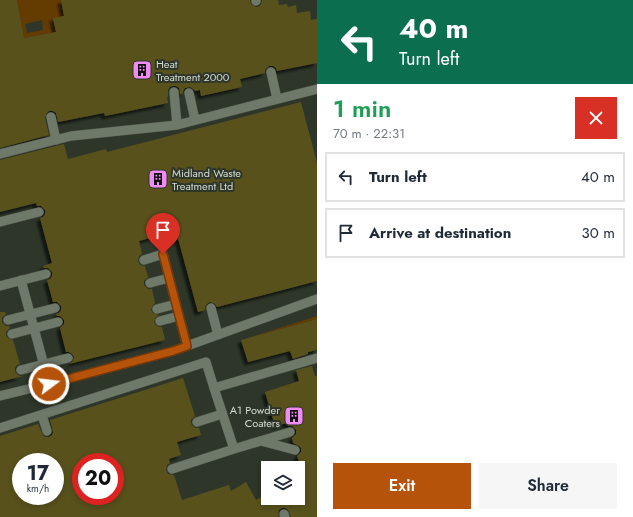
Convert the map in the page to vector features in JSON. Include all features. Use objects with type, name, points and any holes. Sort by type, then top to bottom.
[{"type":"lane","points":[[271,72],[277,99]]},
{"type":"lane","points":[[0,154],[71,136],[177,125],[317,89]]},
{"type":"lane","points":[[174,92],[177,125]]},
{"type":"lane","points":[[189,93],[195,120]]},
{"type":"lane","points":[[51,117],[56,140]]},
{"type":"lane","points":[[0,222],[39,212]]},
{"type":"lane","points":[[144,260],[163,254],[187,346]]},
{"type":"lane","points":[[0,286],[46,274]]},
{"type":"lane","points":[[150,283],[169,278]]},
{"type":"lane","points":[[21,280],[49,384]]},
{"type":"lane","points":[[0,396],[173,351],[317,299]]},
{"type":"lane","points":[[157,309],[176,304]]},
{"type":"lane","points":[[8,320],[54,308]]},
{"type":"lane","points":[[211,308],[218,335]]},
{"type":"lane","points":[[160,321],[179,316]]},
{"type":"lane","points":[[12,334],[58,322]]},
{"type":"lane","points":[[214,388],[304,358],[316,356]]},
{"type":"lane","points":[[21,370],[68,358]]},
{"type":"lane","points":[[0,428],[114,396],[206,362],[234,449]]},
{"type":"lane","points":[[197,422],[222,414]]},
{"type":"lane","points":[[42,415],[47,431]]},
{"type":"lane","points":[[172,469],[290,432]]},
{"type":"lane","points":[[260,441],[295,450]]},
{"type":"shaded area","points":[[17,0],[61,0],[64,16],[56,32],[24,38]],"holes":[[[42,20],[43,30],[27,33],[25,24]]]},
{"type":"shaded area","points":[[317,316],[317,319],[241,340]]},
{"type":"building","name":"Heat Treatment 2000","points":[[0,0],[17,0],[24,38],[56,32],[53,18],[64,16],[61,0],[250,0],[251,4],[256,7],[261,4],[262,0],[278,0],[279,5],[287,4],[288,7],[296,5],[297,13],[310,11],[311,20],[317,19],[317,63],[277,71],[273,66],[269,66],[265,70],[265,73],[240,79],[242,87],[201,96],[200,90],[195,91],[190,87],[185,88],[183,94],[180,94],[179,88],[173,86],[168,90],[168,103],[105,116],[104,113],[58,122],[56,113],[49,111],[45,118],[49,135],[0,148]]},
{"type":"building","points":[[301,102],[317,163],[317,281],[217,307],[215,304],[210,302],[205,307],[205,310],[198,312],[176,231],[139,241],[142,254],[139,256],[138,261],[140,265],[145,266],[148,277],[144,281],[144,285],[148,289],[152,289],[155,303],[151,310],[153,313],[159,315],[156,317],[154,322],[159,327],[162,327],[165,340],[69,364],[72,362],[74,357],[69,352],[66,352],[60,328],[64,324],[64,320],[56,314],[61,310],[61,306],[57,302],[53,302],[47,280],[52,276],[52,272],[43,266],[52,263],[40,218],[45,214],[45,210],[41,206],[37,206],[36,203],[0,212],[0,160],[64,144],[68,159],[106,149],[107,152]]},
{"type":"building","points":[[0,312],[5,312],[6,314],[2,318],[2,322],[10,328],[6,332],[6,336],[13,340],[20,364],[15,368],[15,372],[19,376],[23,376],[0,382]]},
{"type":"building","points":[[317,319],[317,350],[308,352],[308,354],[293,359],[290,351],[248,362],[241,340]]},
{"type":"building","points":[[312,366],[315,376],[317,376],[317,517],[291,517],[288,510],[282,508],[278,513],[279,517],[0,517],[0,436],[38,424],[43,435],[45,437],[49,437],[53,432],[50,420],[183,378],[195,416],[191,420],[191,424],[195,428],[199,428],[201,435],[177,442],[181,455],[169,459],[170,463],[167,465],[166,470],[168,474],[174,475],[182,500],[229,485],[231,491],[246,482],[256,500],[261,497],[261,505],[305,505],[305,461],[299,461],[297,456],[301,452],[301,448],[293,443],[292,438],[296,434],[296,430],[292,426],[288,426],[287,423],[275,426],[265,392],[299,381],[296,370]]},
{"type":"place","name":"Heat Treatment 2000","points":[[142,70]]},
{"type":"place","name":"Midland Waste Treatment Ltd","points":[[158,179]]},
{"type":"place","name":"A1 Powder Coaters","points":[[294,416]]},
{"type":"route","points":[[49,384],[187,346],[163,254]]}]
